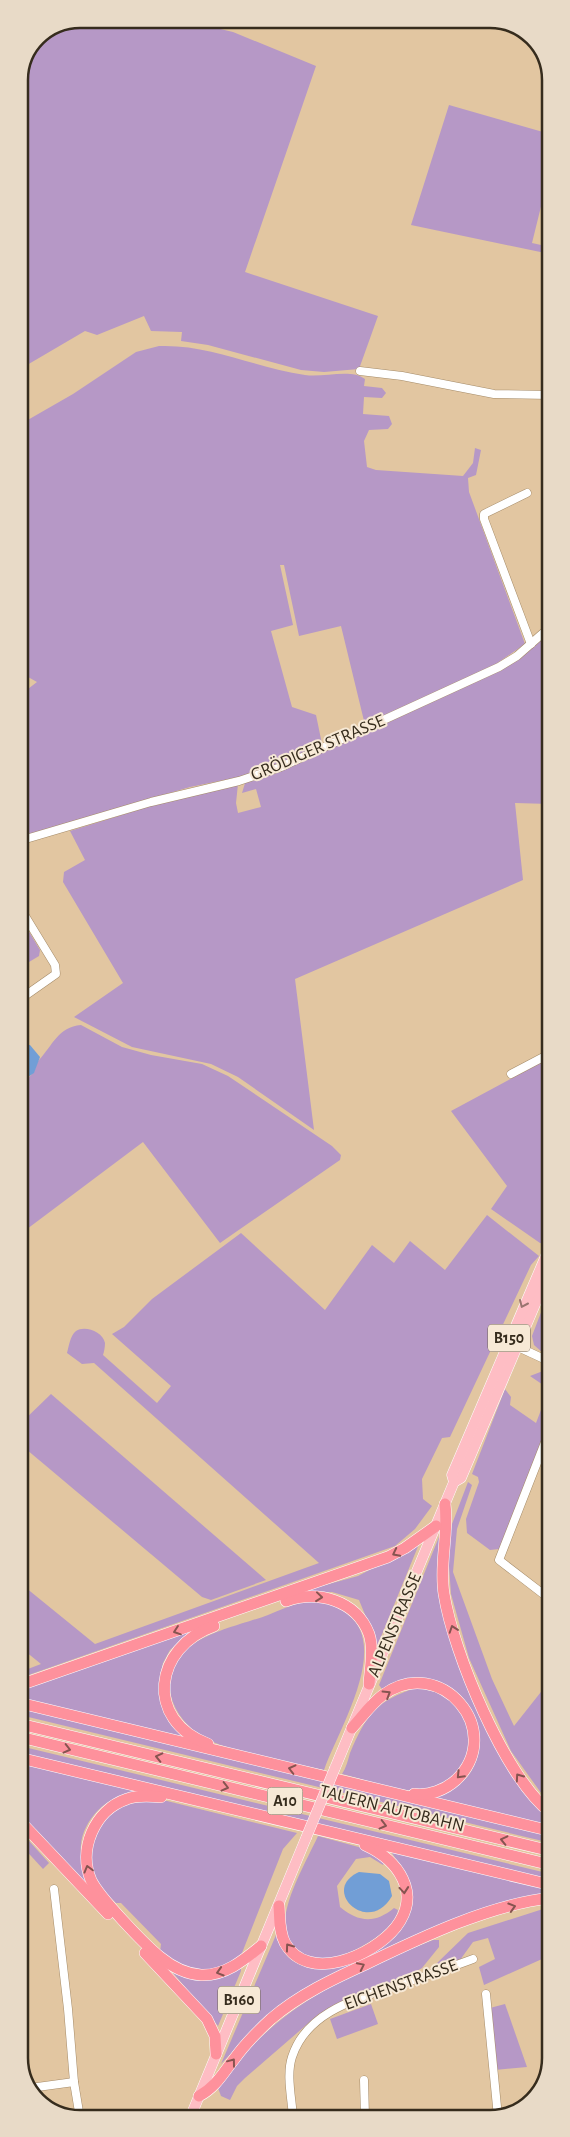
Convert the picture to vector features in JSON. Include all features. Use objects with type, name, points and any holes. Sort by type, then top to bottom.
[{"type":"highway","points":[[444,1504],[448,1523],[442,1568],[449,1618],[469,1674],[501,1748],[529,1791],[542,1804]]},
{"type":"highway","points":[[28,1682],[388,1557],[405,1548],[436,1526]]},
{"type":"highway","points":[[237,1756],[192,1736],[176,1722],[167,1702],[164,1682],[170,1663],[181,1645],[201,1630],[298,1597],[319,1596],[341,1602],[358,1616],[370,1635],[369,1684]]},
{"type":"highway","points":[[352,1728],[384,1694],[406,1685],[426,1684],[445,1689],[458,1699],[469,1716],[474,1734],[473,1754],[465,1771],[450,1785],[432,1793],[390,1793]]},
{"type":"highway","points":[[28,1706],[542,1829]]},
{"type":"highway","name":"TAUERN AUTOBAHN","points":[[28,1726],[542,1849]]},
{"type":"highway","name":"TAUERN AUTOBAHN","points":[[28,1739],[542,1863]]},
{"type":"highway","points":[[28,1760],[542,1883]]},
{"type":"highway","points":[[190,1799],[140,1797],[126,1799],[114,1806],[103,1815],[89,1839],[86,1862],[91,1880],[110,1905],[159,1957],[187,1972],[200,1975],[215,1974],[229,1969],[261,1946]]},
{"type":"highway","points":[[28,1829],[207,2019],[215,2036],[216,2054]]},
{"type":"highway","points":[[279,1906],[281,1933],[285,1942],[300,1960],[312,1964],[332,1962],[356,1954],[378,1943],[387,1936],[396,1926],[404,1909],[404,1882],[400,1872],[388,1858],[350,1837]]},
{"type":"highway","points":[[199,2096],[212,2090],[235,2058],[272,2018],[328,1982],[396,1949],[469,1919],[542,1900]]},
{"type":"main road","name":"ALPENSTRASSE","points":[[454,1482],[452,1475],[542,1265]]},
{"type":"main road","name":"ALPENSTRASSE","points":[[320,1804],[444,1504],[454,1482],[461,1478],[542,1287]]},
{"type":"main road","name":"B160","points":[[194,2109],[320,1804]]},
{"type":"street","points":[[360,371],[402,376],[494,394],[542,395]]},
{"type":"street","points":[[527,493],[484,514],[484,519],[531,644]]},
{"type":"street","name":"GRÖDIGER STRASSE","points":[[28,838],[96,820],[179,794],[238,781],[281,767],[499,667],[542,634]]},
{"type":"street","points":[[28,921],[55,965],[56,974],[28,994]]},
{"type":"street","points":[[511,1074],[542,1058]]},
{"type":"street","points":[[516,1346],[542,1358]]},
{"type":"street","points":[[542,1450],[500,1560],[542,1593]]},
{"type":"street","points":[[54,1889],[79,2109]]},
{"type":"street","name":"EICHENSTRASSE","points":[[292,2110],[290,2074],[292,2058],[296,2046],[314,2023],[331,2011],[351,2001],[474,1959]]},
{"type":"street","points":[[486,1994],[497,2109]]},
{"type":"street","points":[[364,2080],[365,2110]]},
{"type":"street","points":[[36,2087],[74,2082]]},
{"type":"shaded area","points":[[69,28],[216,28],[233,32],[316,66],[245,272],[378,316],[359,369],[324,372],[301,370],[208,345],[181,341],[182,332],[151,331],[144,316],[97,335],[85,331],[28,364],[28,69],[36,50],[50,36]]},
{"type":"shaded area","points":[[449,105],[542,132],[542,202],[532,243],[542,245],[542,252],[411,225]]},
{"type":"shaded area","points":[[159,346],[178,346],[214,352],[286,372],[312,376],[352,374],[359,376],[365,379],[364,386],[382,388],[386,393],[382,398],[364,397],[363,414],[389,416],[392,424],[388,429],[369,430],[364,441],[367,467],[376,470],[463,476],[473,463],[475,448],[481,450],[476,475],[468,478],[469,492],[525,644],[496,664],[365,725],[341,626],[299,636],[284,565],[280,565],[293,625],[271,631],[292,707],[316,715],[322,744],[282,763],[244,776],[190,787],[28,835],[28,689],[37,682],[28,677],[28,420],[73,394],[136,352]]},
{"type":"shaded area","points":[[541,640],[542,804],[515,803],[523,880],[295,979],[314,1130],[238,1077],[211,1064],[132,1047],[74,1017],[123,983],[63,882],[64,872],[85,860],[70,831],[186,795],[238,784],[236,803],[238,813],[261,807],[256,789],[242,793],[245,783],[288,767],[446,695]]},
{"type":"shaded area","points":[[28,930],[40,950],[39,956],[28,963]]},
{"type":"shaded area","points":[[81,1025],[122,1047],[151,1055],[202,1064],[228,1076],[332,1146],[341,1155],[340,1160],[220,1243],[143,1142],[28,1228],[28,1078],[61,1033],[73,1026]]},
{"type":"shaded area","points":[[542,1062],[542,1243],[491,1209],[507,1186],[451,1111]]},
{"type":"shaded area","points":[[487,1215],[539,1256],[531,1265],[450,1437],[442,1438],[422,1479],[423,1499],[432,1506],[415,1529],[395,1546],[28,1675],[28,1669],[41,1664],[28,1653],[28,1590],[95,1644],[319,1563],[94,1363],[82,1364],[67,1353],[71,1338],[76,1331],[89,1329],[101,1336],[105,1343],[103,1355],[157,1403],[171,1386],[112,1334],[124,1327],[152,1299],[241,1233],[325,1310],[372,1245],[394,1263],[410,1241],[445,1270]]},
{"type":"shaded area","points":[[542,1310],[542,1352],[534,1345],[532,1336]]},
{"type":"shaded area","points":[[542,1371],[542,1384],[530,1376]]},
{"type":"shaded area","points":[[505,1389],[511,1397],[510,1405],[536,1423],[542,1407],[542,1443],[505,1537],[499,1549],[490,1550],[467,1533],[466,1519],[479,1482],[478,1477],[472,1474]]},
{"type":"shaded area","points":[[51,1394],[266,1580],[211,1600],[202,1597],[28,1451],[28,1416]]},
{"type":"shaded area","points":[[468,1482],[472,1485],[457,1529],[453,1572],[492,1679],[514,1726],[542,1691],[542,1794],[511,1751],[469,1658],[451,1594],[448,1553],[452,1524]]},
{"type":"shaded area","points":[[441,1532],[439,1558],[472,1694],[542,1804],[542,1825],[433,1799],[467,1778],[477,1759],[480,1744],[479,1729],[474,1715],[456,1691],[442,1683],[422,1679],[382,1689],[379,1685]]},
{"type":"shaded area","points":[[419,1544],[376,1649],[371,1629],[359,1600],[332,1592],[307,1593],[307,1590],[358,1576]]},
{"type":"shaded area","points":[[304,1602],[326,1603],[346,1613],[359,1627],[364,1645],[363,1666],[358,1688],[324,1770],[229,1748],[203,1737],[192,1729],[179,1714],[171,1696],[170,1677],[176,1661],[187,1649],[201,1639]]},
{"type":"shaded area","points":[[193,1630],[170,1650],[163,1663],[160,1676],[161,1696],[182,1733],[180,1737],[28,1700],[28,1687]]},
{"type":"shaded area","points":[[416,1688],[440,1694],[467,1718],[471,1730],[471,1743],[468,1755],[454,1776],[444,1784],[433,1789],[412,1791],[342,1774],[362,1728],[374,1711],[391,1698]]},
{"type":"shaded area","points":[[28,1709],[542,1832],[542,1841],[28,1717]]},
{"type":"shaded area","points":[[28,1748],[542,1872],[542,1880],[28,1757]]},
{"type":"shaded area","points":[[28,1764],[134,1790],[132,1794],[123,1795],[105,1804],[91,1818],[86,1827],[81,1845],[81,1856],[92,1890],[28,1822]]},
{"type":"shaded area","points":[[144,1801],[167,1801],[297,1833],[283,1849],[242,1953],[230,1963],[215,1968],[199,1970],[175,1963],[160,1952],[161,1944],[121,1903],[116,1903],[98,1883],[91,1858],[92,1848],[99,1828],[113,1812],[122,1806]]},
{"type":"shaded area","points":[[318,1836],[366,1849],[385,1861],[383,1865],[370,1857],[356,1859],[337,1886],[340,1907],[353,1916],[367,1919],[380,1917],[394,1908],[398,1910],[389,1927],[380,1935],[347,1954],[328,1959],[320,1959],[304,1954],[292,1945],[288,1938],[285,1922],[289,1901]]},
{"type":"shaded area","points":[[28,1840],[49,1863],[43,1869],[28,1853]]},
{"type":"shaded area","points":[[391,1852],[542,1888],[542,1897],[381,1951],[326,1977],[267,2015],[221,2064],[276,1935],[284,1952],[293,1961],[311,1968],[323,1969],[400,1929],[406,1918],[409,1898],[406,1876],[401,1865]]},
{"type":"shaded area","points":[[542,1909],[542,1959],[484,1985],[479,1967],[495,1959],[488,1938],[473,1942],[460,1960],[439,1967],[436,1964],[468,1933]]},
{"type":"shaded area","points":[[433,1940],[439,1940],[439,1947],[422,1968],[410,1975],[349,1998],[319,2014],[245,2078],[237,2086],[230,2100],[221,2096],[218,2088],[239,2060],[262,2036],[287,2015],[341,1981]]},
{"type":"shaded area","points":[[241,1967],[218,2026],[173,1973]]},
{"type":"shaded area","points":[[371,2004],[378,2024],[337,2039],[330,2019]]},
{"type":"shaded area","points":[[505,2004],[527,2067],[495,2070],[490,2008]]},
{"type":"water","points":[[28,1045],[40,1057],[34,1073],[28,1077]]},
{"type":"water","points":[[359,1872],[380,1874],[389,1881],[392,1896],[382,1907],[372,1912],[361,1911],[352,1906],[346,1898],[344,1889],[348,1880]]}]
